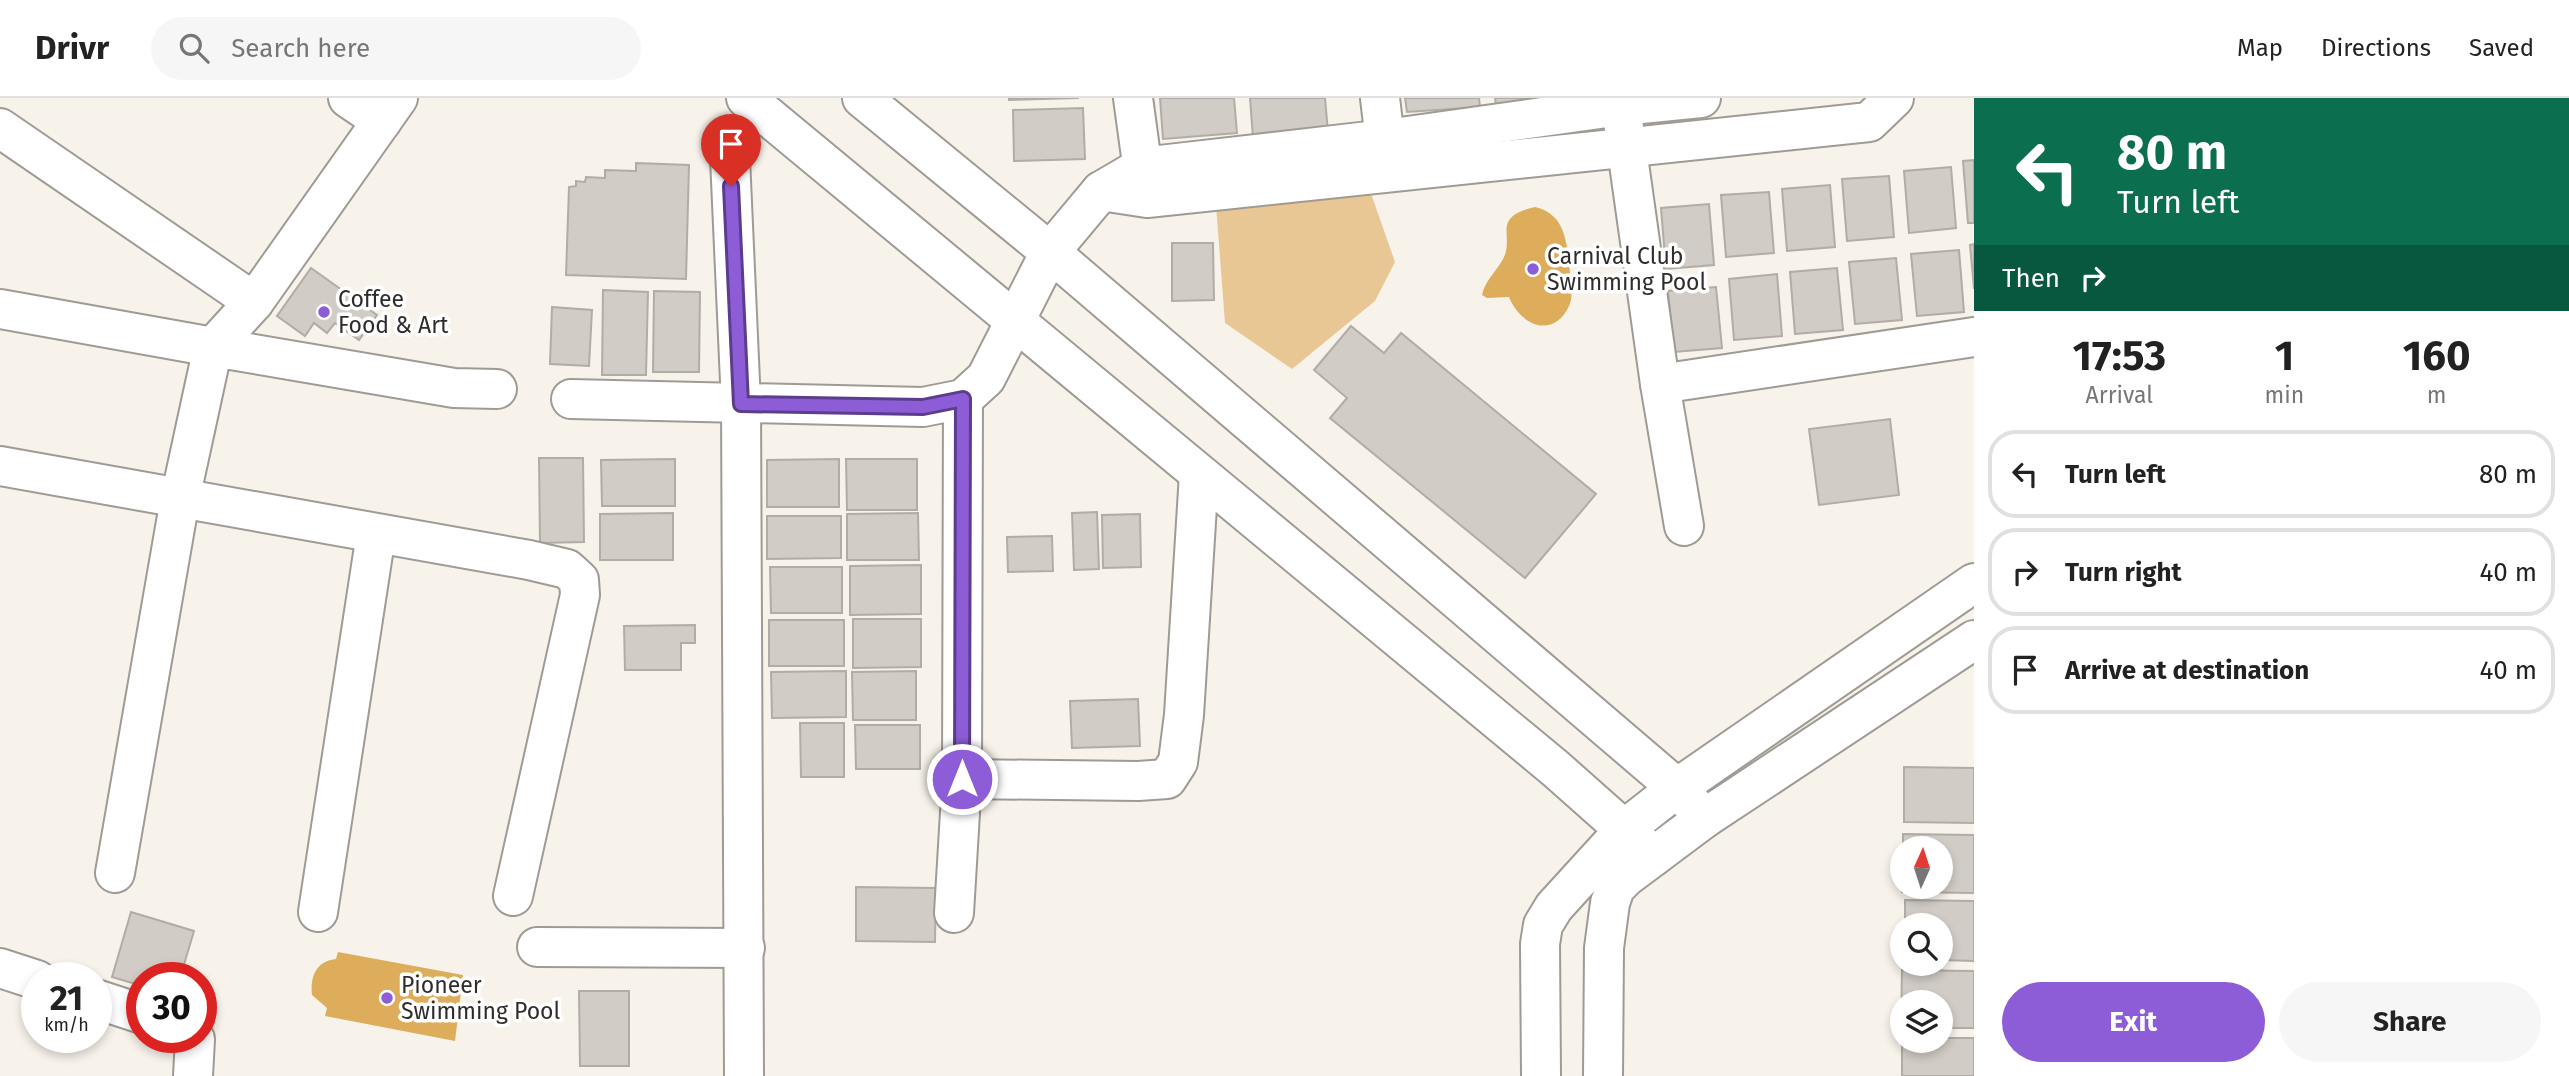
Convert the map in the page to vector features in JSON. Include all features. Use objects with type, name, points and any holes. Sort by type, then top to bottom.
[{"type":"street","points":[[115,873],[180,499],[213,347],[254,302],[390,109],[348,98]]},
{"type":"street","points":[[746,98],[1015,318],[1626,828],[1654,856]]},
{"type":"street","points":[[862,98],[1050,252],[1677,788],[1705,818]]},
{"type":"street","points":[[1133,98],[1144,182]]},
{"type":"street","points":[[1380,98],[1387,155]]},
{"type":"street","points":[[1387,155],[1621,102],[1701,98]]},
{"type":"street","points":[[1621,102],[1660,384],[1684,526]]},
{"type":"street","points":[[571,400],[923,407],[963,399],[986,379],[1050,252],[1101,191],[1144,182],[1387,155],[1628,146],[1876,106]]},
{"type":"street","points":[[0,128],[254,302]]},
{"type":"street","points":[[730,158],[741,404],[744,1076]]},
{"type":"street","points":[[0,309],[454,388],[497,389]]},
{"type":"street","points":[[1660,384],[1974,337]]},
{"type":"street","points":[[954,913],[962,779],[963,399]]},
{"type":"street","points":[[0,466],[567,569],[579,580],[580,595],[513,896]]},
{"type":"street","points":[[962,779],[1167,779],[1178,762],[1184,715],[1199,474]]},
{"type":"street","points":[[318,912],[376,534]]},
{"type":"street","points":[[1541,1076],[1540,944],[1543,925],[1555,907],[1626,828],[1677,788],[1974,583]]},
{"type":"street","points":[[1603,1076],[1604,948],[1615,888],[1705,818],[1974,640]]},
{"type":"street","points":[[537,947],[745,948]]},
{"type":"street","points":[[0,968],[21,975]]},
{"type":"street","points":[[193,1076],[194,1053]]},
{"type":"shaded area","points":[[1368,185],[1395,262],[1375,301],[1292,369],[1225,323],[1216,205]]},
{"type":"shaded area","name":"Carnival Club Swimming Pool","points":[[1535,207],[1554,216],[1563,232],[1572,294],[1562,317],[1546,325],[1537,325],[1521,315],[1509,297],[1487,298],[1482,295],[1504,257],[1508,221],[1521,211]]},
{"type":"shaded area","name":"Pioneer Swimming Pool","points":[[338,952],[463,975],[455,1041],[325,1016],[327,1008],[312,995],[313,976],[324,963],[336,959]]},
{"type":"building","points":[[1009,98],[1079,98],[1009,100]]},
{"type":"building","points":[[1160,98],[1234,98],[1237,133],[1163,139]]},
{"type":"building","points":[[1250,98],[1325,98],[1328,132],[1253,138]]},
{"type":"building","points":[[1405,98],[1479,98],[1480,107],[1407,112]]},
{"type":"building","points":[[1495,98],[1564,98],[1496,105]]},
{"type":"building","points":[[1083,108],[1085,159],[1014,161],[1013,110]]},
{"type":"building","points":[[1974,160],[1974,223],[1968,223],[1963,161]]},
{"type":"building","points":[[636,163],[689,165],[686,279],[566,275],[569,187],[576,186],[576,181],[585,182],[586,177],[605,178],[605,170],[636,171]]},
{"type":"building","points":[[1951,167],[1956,228],[1909,233],[1904,171]]},
{"type":"building","points":[[1889,176],[1894,237],[1847,241],[1842,179]]},
{"type":"building","points":[[1830,185],[1835,247],[1787,251],[1782,189]]},
{"type":"building","points":[[1769,192],[1774,253],[1726,257],[1721,195]]},
{"type":"building","points":[[1709,204],[1714,265],[1666,269],[1661,208]]},
{"type":"building","points":[[1172,243],[1213,243],[1214,300],[1172,301]]},
{"type":"building","points":[[1974,244],[1974,289],[1970,245]]},
{"type":"building","points":[[1959,250],[1964,312],[1917,316],[1911,254]]},
{"type":"building","points":[[1896,258],[1902,320],[1855,324],[1849,262]]},
{"type":"building","points":[[311,268],[377,315],[359,340],[335,323],[327,333],[314,323],[305,336],[277,316]]},
{"type":"building","points":[[1837,268],[1843,330],[1795,334],[1790,272]]},
{"type":"building","points":[[1777,274],[1782,336],[1734,340],[1729,279]]},
{"type":"building","points":[[1716,287],[1722,348],[1674,352],[1668,291]]},
{"type":"building","points":[[603,290],[648,292],[646,375],[602,375]]},
{"type":"building","points":[[654,291],[700,292],[699,372],[653,372]]},
{"type":"building","points":[[552,307],[592,310],[589,366],[550,364]]},
{"type":"building","points":[[1351,326],[1384,353],[1401,333],[1596,494],[1525,578],[1330,418],[1347,398],[1314,370]]},
{"type":"building","points":[[1890,419],[1899,495],[1819,505],[1809,429]]},
{"type":"building","points":[[539,458],[583,458],[584,542],[540,543]]},
{"type":"building","points":[[675,459],[675,506],[602,506],[601,460]]},
{"type":"building","points":[[839,459],[839,507],[767,507],[767,460]]},
{"type":"building","points":[[846,459],[917,459],[917,510],[847,510]]},
{"type":"building","points":[[1097,512],[1099,569],[1074,570],[1072,513]]},
{"type":"building","points":[[673,513],[673,560],[600,560],[600,514]]},
{"type":"building","points":[[918,513],[919,560],[847,560],[847,514]]},
{"type":"building","points":[[1140,514],[1141,567],[1103,568],[1102,515]]},
{"type":"building","points":[[767,516],[841,516],[841,558],[767,559]]},
{"type":"building","points":[[1052,536],[1053,571],[1008,572],[1007,537]]},
{"type":"building","points":[[921,565],[921,614],[850,615],[850,566]]},
{"type":"building","points":[[770,567],[842,567],[842,613],[771,613]]},
{"type":"building","points":[[853,619],[921,619],[921,667],[853,668]]},
{"type":"building","points":[[769,620],[844,620],[844,666],[769,666]]},
{"type":"building","points":[[695,625],[695,643],[681,643],[681,670],[625,670],[624,626]]},
{"type":"building","points":[[846,671],[846,717],[772,718],[771,672]]},
{"type":"building","points":[[916,671],[916,720],[853,720],[852,672]]},
{"type":"building","points":[[1138,699],[1140,746],[1072,748],[1070,701]]},
{"type":"building","points":[[800,723],[844,723],[844,777],[801,777]]},
{"type":"building","points":[[855,725],[920,725],[920,769],[856,769]]},
{"type":"building","points":[[1904,767],[1974,768],[1974,823],[1904,822]]},
{"type":"building","points":[[1903,834],[1974,835],[1974,893],[1953,893],[1953,836]]},
{"type":"building","points":[[856,887],[936,888],[935,942],[856,941]]},
{"type":"building","points":[[1905,900],[1974,901],[1974,961],[1953,960],[1953,913],[1905,913]]},
{"type":"building","points":[[131,912],[194,931],[185,962],[126,962],[126,981],[112,977]]},
{"type":"building","points":[[1953,971],[1974,971],[1974,1028],[1953,1028],[1953,990],[1902,990],[1902,976],[1953,976]]},
{"type":"building","points":[[579,991],[629,991],[629,1066],[580,1066]]},
{"type":"building","points":[[1953,1038],[1974,1038],[1974,1076],[1902,1076],[1902,1053],[1953,1053]]},
{"type":"place","name":"Carnival Club Swimming Pool","points":[[1533,269]]},
{"type":"place","name":"Coffee Food & Art","points":[[324,312]]},
{"type":"place","name":"Pioneer Swimming Pool","points":[[387,998]]},
{"type":"route","points":[[731,186],[741,404],[923,407],[963,399],[962,779]]}]
